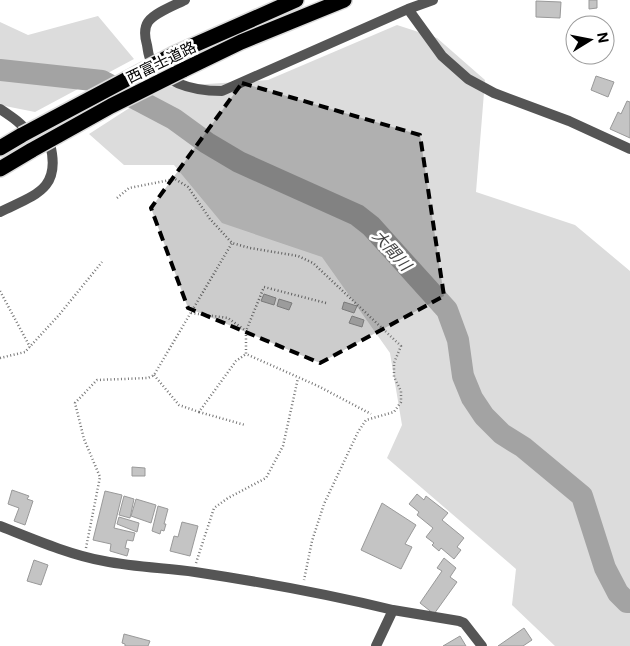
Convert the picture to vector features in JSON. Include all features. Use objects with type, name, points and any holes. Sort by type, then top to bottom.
[{"type":"highway","name":"西富士道路","points":[[0,148],[174,54],[296,0]]},
{"type":"highway","name":"西富士道路","points":[[0,169],[111,106],[183,70],[250,39],[344,0]]},
{"type":"street","points":[[185,0],[159,13],[148,22],[145,37],[150,59],[167,78],[188,88],[205,91],[222,91],[408,9],[433,0]]},
{"type":"street","points":[[408,9],[442,56],[468,79],[494,93],[569,121],[630,149]]},
{"type":"street","points":[[0,109],[17,122],[27,133],[43,143],[50,144],[54,159],[50,181],[42,191],[0,212]]},
{"type":"street","points":[[0,526],[105,562],[193,572],[302,590],[393,610],[458,621],[464,623],[482,646]]},
{"type":"street","points":[[376,646],[393,610]]},
{"type":"path","points":[[117,198],[128,188],[175,179],[188,187],[210,220],[232,243],[298,256],[313,263],[401,346],[394,363],[394,377],[401,391],[401,402],[394,412],[366,420],[358,432],[321,514],[312,541],[302,590]]},
{"type":"path","points":[[84,556],[100,477],[84,439],[75,403],[97,380],[148,378],[154,375],[232,243]]},
{"type":"path","points":[[0,358],[25,352],[59,315],[102,262]]},
{"type":"path","points":[[246,354],[246,331],[264,287],[326,303]]},
{"type":"path","points":[[0,291],[30,347]]},
{"type":"path","points":[[191,313],[228,318],[246,331]]},
{"type":"path","points":[[246,354],[318,386],[371,414]]},
{"type":"path","points":[[199,412],[236,361],[246,354]]},
{"type":"path","points":[[154,375],[179,405],[245,425]]},
{"type":"path","points":[[193,572],[214,508],[228,498],[266,478],[283,446],[298,378]]},
{"type":"highlighted area","points":[[242,83],[420,135],[444,296],[320,363],[188,308],[151,208]]},
{"type":"shaded area","points":[[98,16],[134,59],[35,112],[0,105],[0,22],[28,35]]},
{"type":"shaded area","points":[[397,25],[437,38],[485,80],[476,192],[575,225],[630,271],[630,646],[555,646],[512,605],[516,569],[387,458],[402,425],[390,353],[322,257],[222,223],[174,165],[124,165],[89,134],[162,87],[268,80]]},
{"type":"building","points":[[589,0],[597,0],[597,8],[589,9]]},
{"type":"building","points":[[536,1],[561,2],[560,18],[536,17]]},
{"type":"building","points":[[596,76],[614,82],[608,97],[591,90]]},
{"type":"building","points":[[627,101],[630,102],[630,138],[610,129],[618,112],[621,114]]},
{"type":"building","points":[[264,294],[276,298],[274,305],[261,301]]},
{"type":"building","points":[[279,299],[292,303],[289,310],[277,306]]},
{"type":"building","points":[[344,302],[357,306],[354,313],[342,309]]},
{"type":"building","points":[[352,316],[364,320],[362,327],[349,323]]},
{"type":"building","points":[[132,467],[145,468],[145,476],[132,476]]},
{"type":"building","points":[[12,490],[29,496],[27,499],[33,501],[25,525],[14,521],[19,508],[8,504]]},
{"type":"building","points":[[105,491],[122,495],[114,528],[135,533],[133,541],[127,540],[125,548],[129,549],[127,556],[110,551],[111,544],[93,540]]},
{"type":"building","points":[[417,494],[424,500],[426,496],[448,513],[442,520],[464,538],[457,547],[461,550],[454,559],[441,548],[439,551],[432,545],[434,543],[426,537],[433,528],[417,515],[419,512],[409,504]]},
{"type":"building","points":[[124,496],[134,499],[130,518],[119,515]]},
{"type":"building","points":[[136,499],[156,505],[151,523],[131,516]]},
{"type":"building","points":[[382,503],[416,525],[405,544],[412,547],[401,569],[361,550]]},
{"type":"building","points":[[158,506],[168,509],[164,531],[161,530],[160,534],[152,531]]},
{"type":"building","points":[[119,517],[139,523],[137,532],[117,524]]},
{"type":"building","points":[[182,522],[198,526],[190,556],[170,551],[174,536],[178,537]]},
{"type":"building","points":[[444,558],[456,568],[450,577],[457,582],[434,614],[420,603],[442,571],[437,568]]},
{"type":"building","points":[[34,560],[48,565],[41,585],[27,581]]},
{"type":"building","points":[[524,628],[532,640],[523,646],[498,646]]},
{"type":"building","points":[[124,634],[150,641],[148,646],[125,646],[122,643]]},
{"type":"building","points":[[460,636],[466,646],[443,646]]},
{"type":"waterway","name":"大間川","points":[[0,70],[102,81],[174,119],[207,143],[239,162],[357,215],[371,226],[447,310],[458,340],[463,376],[472,398],[484,416],[502,434],[523,447],[582,496],[605,568],[618,593],[627,602],[630,602]]}]
